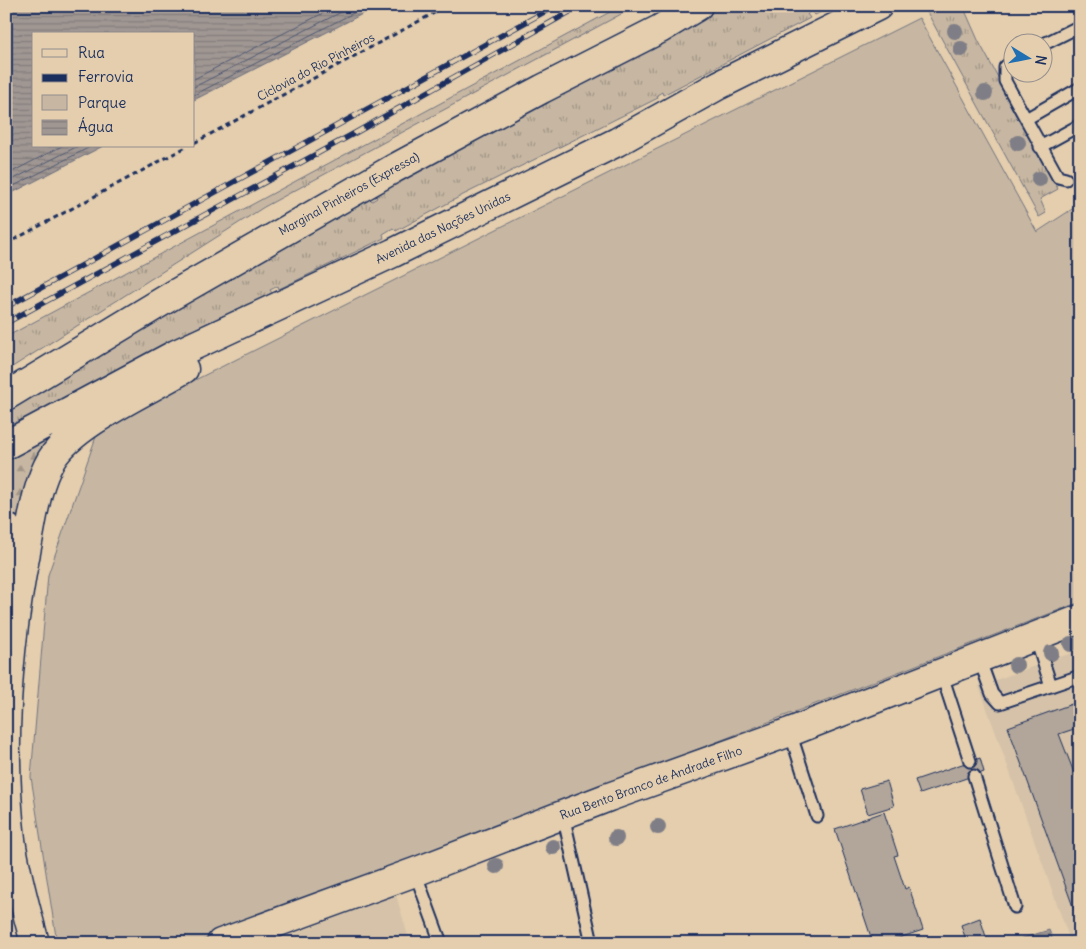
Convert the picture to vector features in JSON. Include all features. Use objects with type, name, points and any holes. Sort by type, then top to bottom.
[{"type":"main road","name":"Marginal Pinheiros (Expressa)","points":[[6,396],[173,295],[393,169],[542,89],[660,29],[698,6]]},
{"type":"main road","name":"Avenida das Nações Unidas","points":[[6,444],[176,354],[385,257],[617,142],[727,81],[878,6]]},
{"type":"main road","points":[[35,943],[23,899],[12,840],[6,772],[10,676],[20,582],[37,498],[44,474],[63,446],[92,423],[311,291]]},
{"type":"main road","points":[[6,527],[11,536],[20,582]]},
{"type":"main road","name":"Rua Bento Branco de Andrade Filho","points":[[221,943],[790,732],[941,672],[1080,620]]},
{"type":"lane","points":[[1054,39],[1080,26]]},
{"type":"lane","points":[[1007,82],[1040,147],[1058,177],[1066,179]]},
{"type":"lane","points":[[1026,119],[1080,88]]},
{"type":"lane","points":[[1040,147],[1080,125]]},
{"type":"lane","points":[[1035,636],[1051,686]]},
{"type":"lane","points":[[979,658],[992,694],[1000,703],[1080,676]]},
{"type":"lane","points":[[941,672],[970,761]]},
{"type":"lane","points":[[790,732],[817,816]]},
{"type":"lane","points":[[974,776],[1015,908]]},
{"type":"lane","points":[[563,815],[592,943]]},
{"type":"lane","points":[[415,872],[441,943]]},
{"type":"path","name":"Ciclovia do Rio Pinheiros","points":[[195,142],[446,6]]},
{"type":"path","points":[[6,244],[184,148]]},
{"type":"shaded area","points":[[1080,650],[1080,943],[1071,943],[979,686]]},
{"type":"shaded area","points":[[396,895],[410,943],[270,943]]},
{"type":"green space","points":[[621,6],[636,6],[264,207],[6,371],[6,337]]},
{"type":"green space","points":[[723,6],[833,6],[815,15],[812,11],[807,14],[810,18],[663,95],[662,92],[657,95],[658,98],[463,195],[396,231],[393,228],[383,234],[384,238],[279,289],[278,286],[270,290],[272,293],[205,324],[6,429],[6,412],[86,359],[369,198],[372,201],[377,198],[375,194],[648,41]]},
{"type":"green space","points":[[943,6],[963,6],[978,40],[1058,189],[1040,199],[1046,213],[1039,217],[927,12]]},
{"type":"green space","points":[[919,18],[1037,232],[1080,204],[1080,602],[195,943],[57,943],[31,777],[48,575],[99,428]]},
{"type":"green space","points":[[50,437],[33,469],[19,517],[6,511],[6,458]]},
{"type":"water","points":[[6,6],[378,6],[195,99],[195,32],[32,32],[32,148],[99,148],[6,196]]},
{"type":"water","points":[[1049,930],[1054,943],[1021,943],[1020,939]]},
{"type":"building","points":[[1080,701],[1080,727],[1059,734],[1080,788],[1080,926],[1008,727]]},
{"type":"building","points":[[980,758],[984,772],[920,794],[915,780]]},
{"type":"building","points":[[887,781],[894,806],[868,814],[860,789]]},
{"type":"building","points":[[884,812],[898,855],[894,856],[905,889],[909,887],[923,930],[884,943],[873,943],[835,829]]},
{"type":"building","points":[[980,918],[988,943],[967,943],[961,925]]},
{"type":"railway","points":[[6,307],[555,6]]},
{"type":"railway","points":[[6,323],[355,133],[580,6]]}]
